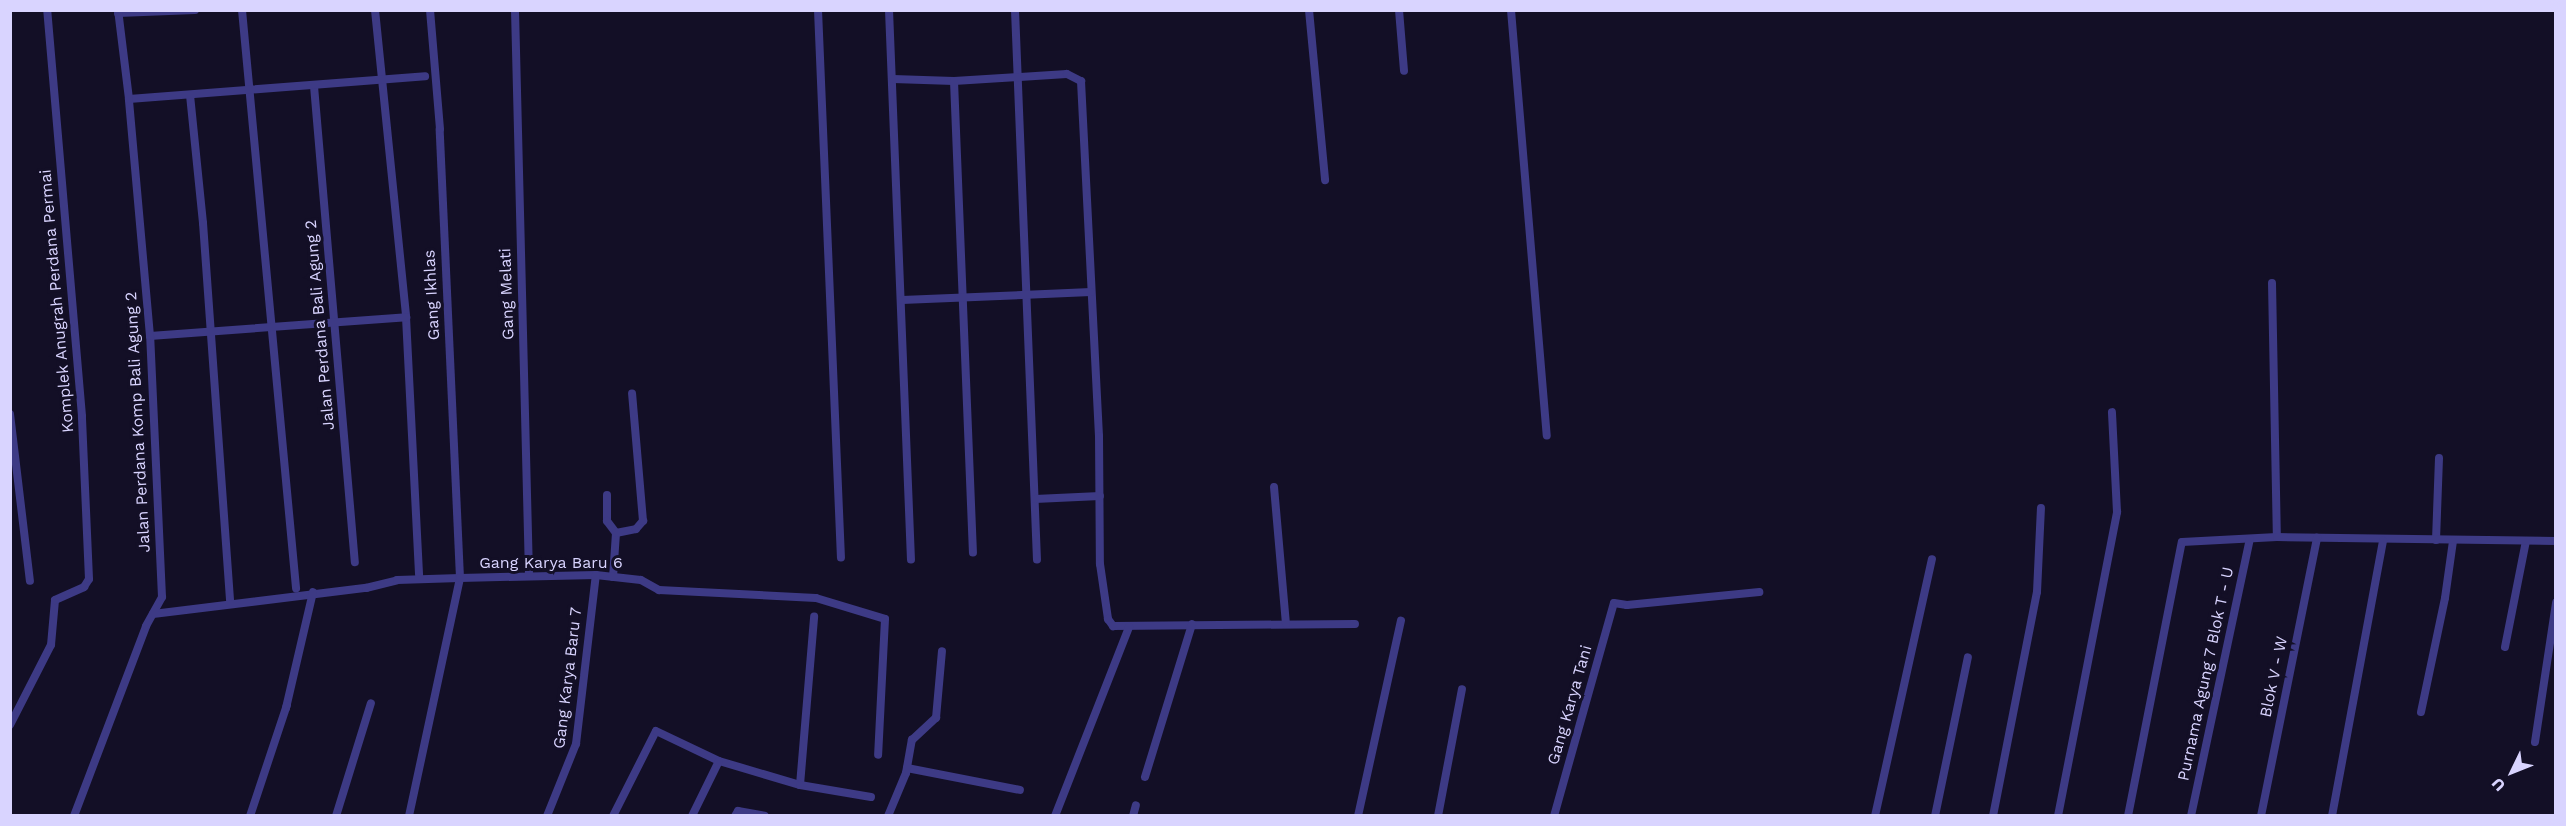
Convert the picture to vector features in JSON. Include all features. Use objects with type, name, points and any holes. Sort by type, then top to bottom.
[{"type":"street","points":[[118,12],[195,10]]},
{"type":"street","points":[[242,10],[252,91],[296,588]]},
{"type":"street","points":[[375,10],[384,80],[406,317],[419,575]]},
{"type":"street","name":"Gang Ikhlas","points":[[430,10],[440,129],[460,578]]},
{"type":"street","name":"Gang Melati","points":[[515,10],[529,576]]},
{"type":"street","points":[[818,10],[841,558]]},
{"type":"street","points":[[888,10],[902,300],[910,560]]},
{"type":"street","points":[[1015,10],[1029,296],[1037,560]]},
{"type":"street","points":[[1310,10],[1324,180]]},
{"type":"street","points":[[1399,10],[1404,71]]},
{"type":"street","points":[[1511,10],[1546,435]]},
{"type":"street","name":"Jalan Perdana Komp Bali Agung 2","points":[[74,816],[153,614],[162,597],[150,336],[129,99],[118,12]]},
{"type":"street","name":"Komplek Anugrah Perdana Permai","points":[[10,725],[51,645],[55,600],[87,585],[89,579],[82,416],[48,15]]},
{"type":"street","points":[[893,80],[954,81],[1067,74],[1081,81],[1100,496],[1100,564],[1108,619],[1113,626],[1355,624]]},
{"type":"street","points":[[129,99],[425,76]]},
{"type":"street","points":[[954,81],[973,553]]},
{"type":"street","name":"Jalan Perdana Bali Agung 2","points":[[314,86],[355,562]]},
{"type":"street","points":[[190,95],[230,603]]},
{"type":"street","points":[[2272,284],[2277,537]]},
{"type":"street","points":[[902,300],[1090,292]]},
{"type":"street","points":[[150,336],[406,317]]},
{"type":"street","points":[[616,533],[636,529],[643,521],[632,393]]},
{"type":"street","points":[[2058,816],[2116,512],[2112,412]]},
{"type":"street","points":[[10,414],[14,475],[30,581]]},
{"type":"street","points":[[2436,540],[2439,458]]},
{"type":"street","points":[[1274,487],[1286,623]]},
{"type":"street","points":[[607,495],[607,521],[616,533],[613,577]]},
{"type":"street","points":[[1035,499],[1100,496]]},
{"type":"street","points":[[1993,816],[2037,592],[2041,508]]},
{"type":"street","points":[[2128,816],[2179,546],[2186,540],[2277,537],[2317,541],[2556,541]]},
{"type":"street","name":"Purnama Agung 7 Blok T - U","points":[[2191,816],[2250,539]]},
{"type":"street","name":"Blok V - W","points":[[2261,816],[2317,541]]},
{"type":"street","points":[[2332,816],[2383,541]]},
{"type":"street","points":[[2421,712],[2445,598],[2453,541]]},
{"type":"street","points":[[2505,647],[2526,541]]},
{"type":"street","points":[[1875,816],[1932,559]]},
{"type":"street","name":"Gang Karya Baru 6","points":[[409,816],[460,578],[596,575],[641,580],[659,590],[816,598],[885,619],[878,755]]},
{"type":"street","name":"Gang Karya Baru 7","points":[[547,816],[576,744],[596,575]]},
{"type":"street","points":[[153,614],[313,592],[366,588],[397,580],[460,578]]},
{"type":"street","points":[[250,816],[286,707],[313,592]]},
{"type":"street","name":"Gang Karya Tani","points":[[1554,816],[1614,603],[1627,605],[1643,601],[1759,592]]},
{"type":"street","points":[[2535,742],[2556,603]]},
{"type":"street","points":[[800,785],[814,617]]},
{"type":"street","points":[[1358,816],[1401,621]]},
{"type":"street","points":[[1145,777],[1192,624]]},
{"type":"street","points":[[1055,816],[1129,627]]},
{"type":"street","points":[[888,816],[907,768],[912,740],[936,718],[942,651]]},
{"type":"street","points":[[1935,816],[1968,657]]},
{"type":"street","points":[[1438,816],[1462,689]]},
{"type":"street","points":[[336,816],[371,703]]},
{"type":"street","points":[[613,816],[654,732],[719,761],[800,785],[871,797]]},
{"type":"street","points":[[693,816],[719,761]]},
{"type":"street","points":[[907,768],[1020,790]]},
{"type":"street","points":[[1133,816],[1137,805]]},
{"type":"street","points":[[735,816],[738,811],[765,816]]}]
